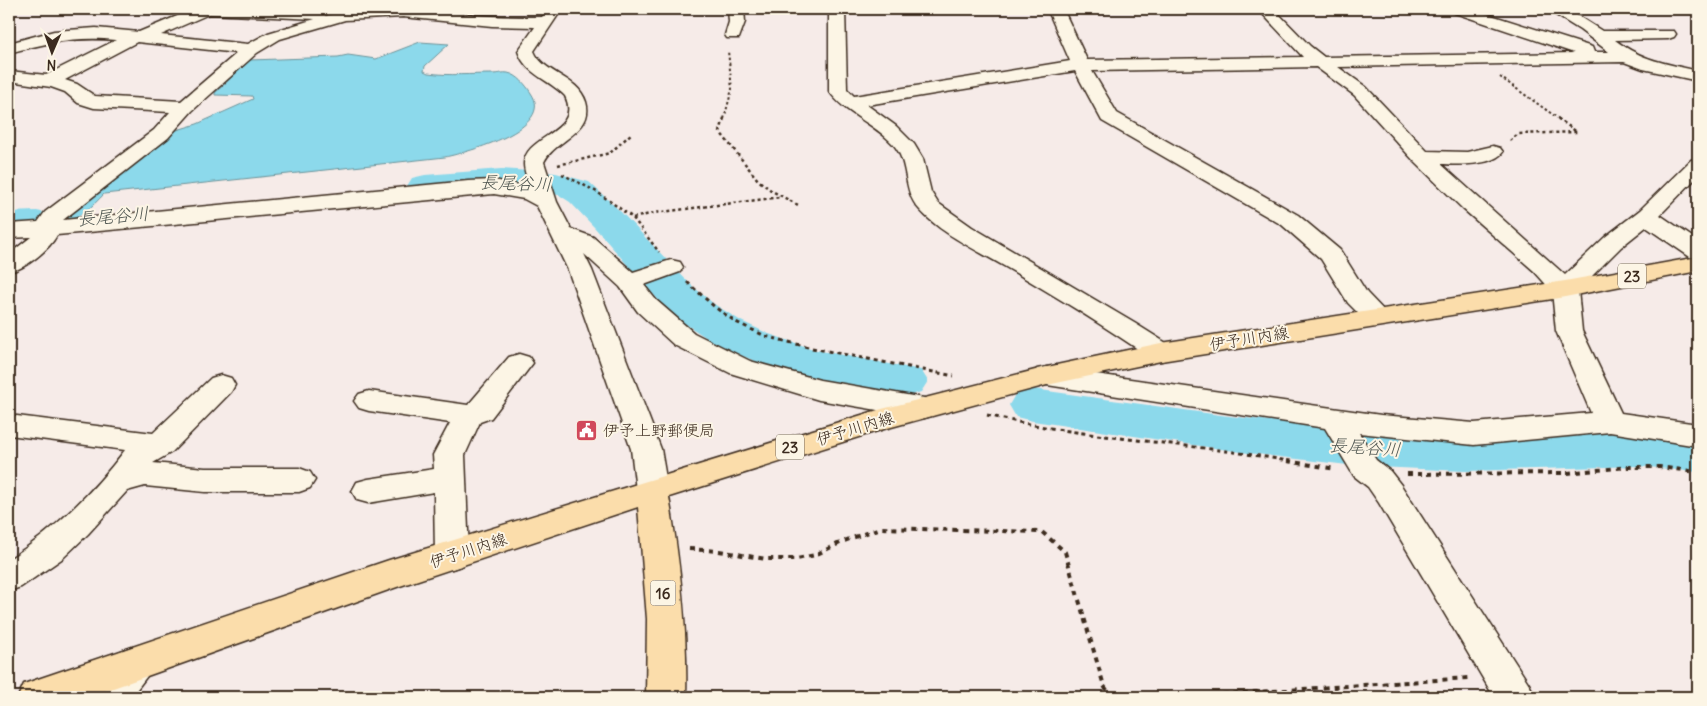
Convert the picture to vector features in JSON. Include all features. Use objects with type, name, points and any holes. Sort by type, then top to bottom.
[{"type":"main road","name":"伊予川内線","points":[[38,697],[452,555],[652,490],[878,420],[946,396],[1161,352],[1565,289],[1698,264]]},
{"type":"main road","name":"16","points":[[652,490],[660,552],[668,666],[666,697]]},
{"type":"street","points":[[47,82],[137,38],[207,9],[344,15],[403,12],[492,21],[552,15]]},
{"type":"street","points":[[733,35],[737,22],[736,9]]},
{"type":"street","points":[[837,9],[838,91],[889,131],[908,150],[913,160],[916,178],[927,207],[959,230],[1123,326],[1161,352]]},
{"type":"street","points":[[1061,9],[1057,10],[1056,13],[1081,66],[1109,118],[1290,220],[1331,256],[1357,298],[1377,317]]},
{"type":"street","points":[[1266,9],[1304,50],[1360,91],[1421,157],[1471,204],[1543,266],[1565,289],[1569,331],[1610,422]]},
{"type":"street","points":[[1457,9],[1604,57]]},
{"type":"street","points":[[1556,9],[1626,57],[1649,65],[1698,76]]},
{"type":"street","points":[[9,265],[42,240],[46,234],[47,224],[53,216],[154,140],[185,107],[251,49],[274,36],[344,15]]},
{"type":"street","points":[[552,15],[526,51],[526,56],[530,62],[558,80],[573,94],[578,108],[571,126],[536,156],[533,164],[542,180],[562,234],[580,270],[646,449],[652,490]]},
{"type":"street","points":[[9,48],[54,36],[96,33],[251,49]]},
{"type":"street","points":[[1598,36],[1668,34]]},
{"type":"street","points":[[9,66],[54,36]]},
{"type":"street","points":[[851,102],[1069,66],[1626,57]]},
{"type":"street","points":[[9,76],[30,77],[72,89],[81,99],[94,102],[185,107]]},
{"type":"street","points":[[1421,157],[1466,157],[1487,155],[1493,152]]},
{"type":"street","points":[[1565,289],[1613,242],[1648,215],[1698,164]]},
{"type":"street","points":[[9,231],[468,188],[494,187],[530,194],[542,180]]},
{"type":"street","points":[[1648,215],[1655,223],[1698,252]]},
{"type":"street","points":[[562,234],[585,242],[629,282],[647,306],[684,338],[740,368],[819,390],[946,396]]},
{"type":"street","points":[[629,282],[671,266]]},
{"type":"street","points":[[369,401],[469,415],[481,411],[519,363]]},
{"type":"street","points":[[1047,376],[1340,426],[1381,426],[1474,434],[1610,422],[1698,435]]},
{"type":"street","points":[[9,577],[46,552],[94,506],[139,457],[161,444],[221,385]]},
{"type":"street","points":[[452,555],[449,455],[469,415]]},
{"type":"street","points":[[9,425],[146,442],[139,457]]},
{"type":"street","points":[[1340,426],[1368,470],[1379,479],[1390,494],[1508,687]]},
{"type":"street","points":[[116,482],[145,474],[205,480],[299,480]]},
{"type":"street","points":[[368,491],[450,478]]},
{"type":"street","points":[[107,697],[133,664]]},
{"type":"path","points":[[733,35],[728,46],[732,90],[720,132],[725,142],[754,178],[798,205]]},
{"type":"path","points":[[1476,59],[1577,132],[1518,134],[1493,152]]},
{"type":"path","points":[[542,180],[587,159],[610,152],[632,133]]},
{"type":"path","points":[[542,180],[597,192],[633,218],[646,237],[671,266],[716,308],[736,322],[765,336],[812,348],[946,396],[981,414],[1020,424],[1127,440],[1250,453],[1329,468],[1568,473],[1628,467],[1652,467],[1698,472]]},
{"type":"path","points":[[633,218],[654,213],[781,196]]},
{"type":"path","points":[[660,552],[706,549],[756,558],[789,559],[812,556],[862,533],[880,528],[1042,532],[1065,552],[1104,686],[1112,697]]},
{"type":"path","points":[[1183,697],[1508,687]]},
{"type":"water","points":[[420,42],[449,44],[425,66],[424,71],[428,73],[461,75],[506,73],[518,78],[531,93],[535,106],[531,117],[521,128],[506,137],[472,150],[445,157],[104,194],[90,208],[68,221],[62,222],[63,217],[167,133],[197,124],[253,99],[252,96],[215,95],[250,60],[348,55],[376,59]]},
{"type":"waterway","name":"長尾谷川","points":[[425,186],[486,180],[531,180],[572,187],[583,195],[608,220],[675,293],[699,314],[725,331],[753,344],[813,364],[875,377],[905,381]]},
{"type":"waterway","name":"長尾谷川","points":[[9,223],[37,222]]},
{"type":"waterway","name":"長尾谷川","points":[[1033,405],[1248,436],[1356,447],[1465,453],[1639,448],[1698,454]]},
{"type":"place","name":"伊予上野郵便局","points":[[587,430]]}]
